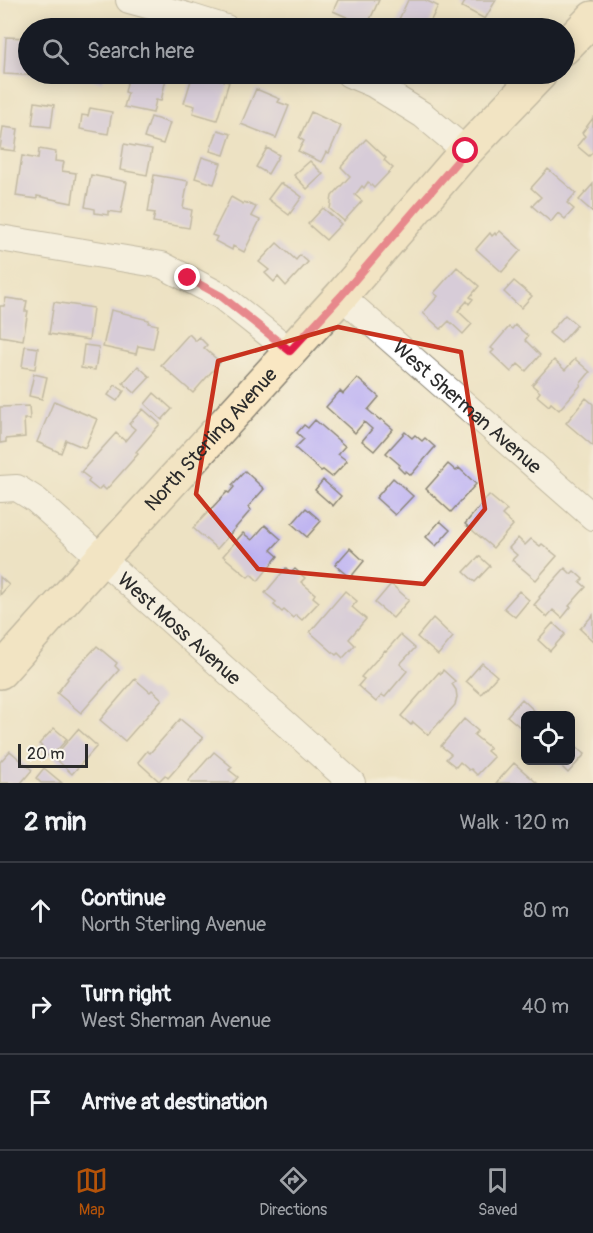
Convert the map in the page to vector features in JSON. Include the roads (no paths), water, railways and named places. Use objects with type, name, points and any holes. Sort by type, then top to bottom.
[{"type":"street","points":[[129,0],[195,18]]},
{"type":"street","points":[[575,38],[592,22]]},
{"type":"street","points":[[373,84],[423,115],[466,151]]},
{"type":"street","name":"North Sterling Avenue","points":[[0,672],[341,296],[466,151],[530,84]]},
{"type":"street","points":[[0,238],[162,266],[221,296],[290,351]]},
{"type":"street","name":"West Sherman Avenue","points":[[341,296],[593,518]]},
{"type":"street","name":"West Moss Avenue","points":[[0,489],[17,488],[36,500],[352,783]]}]
